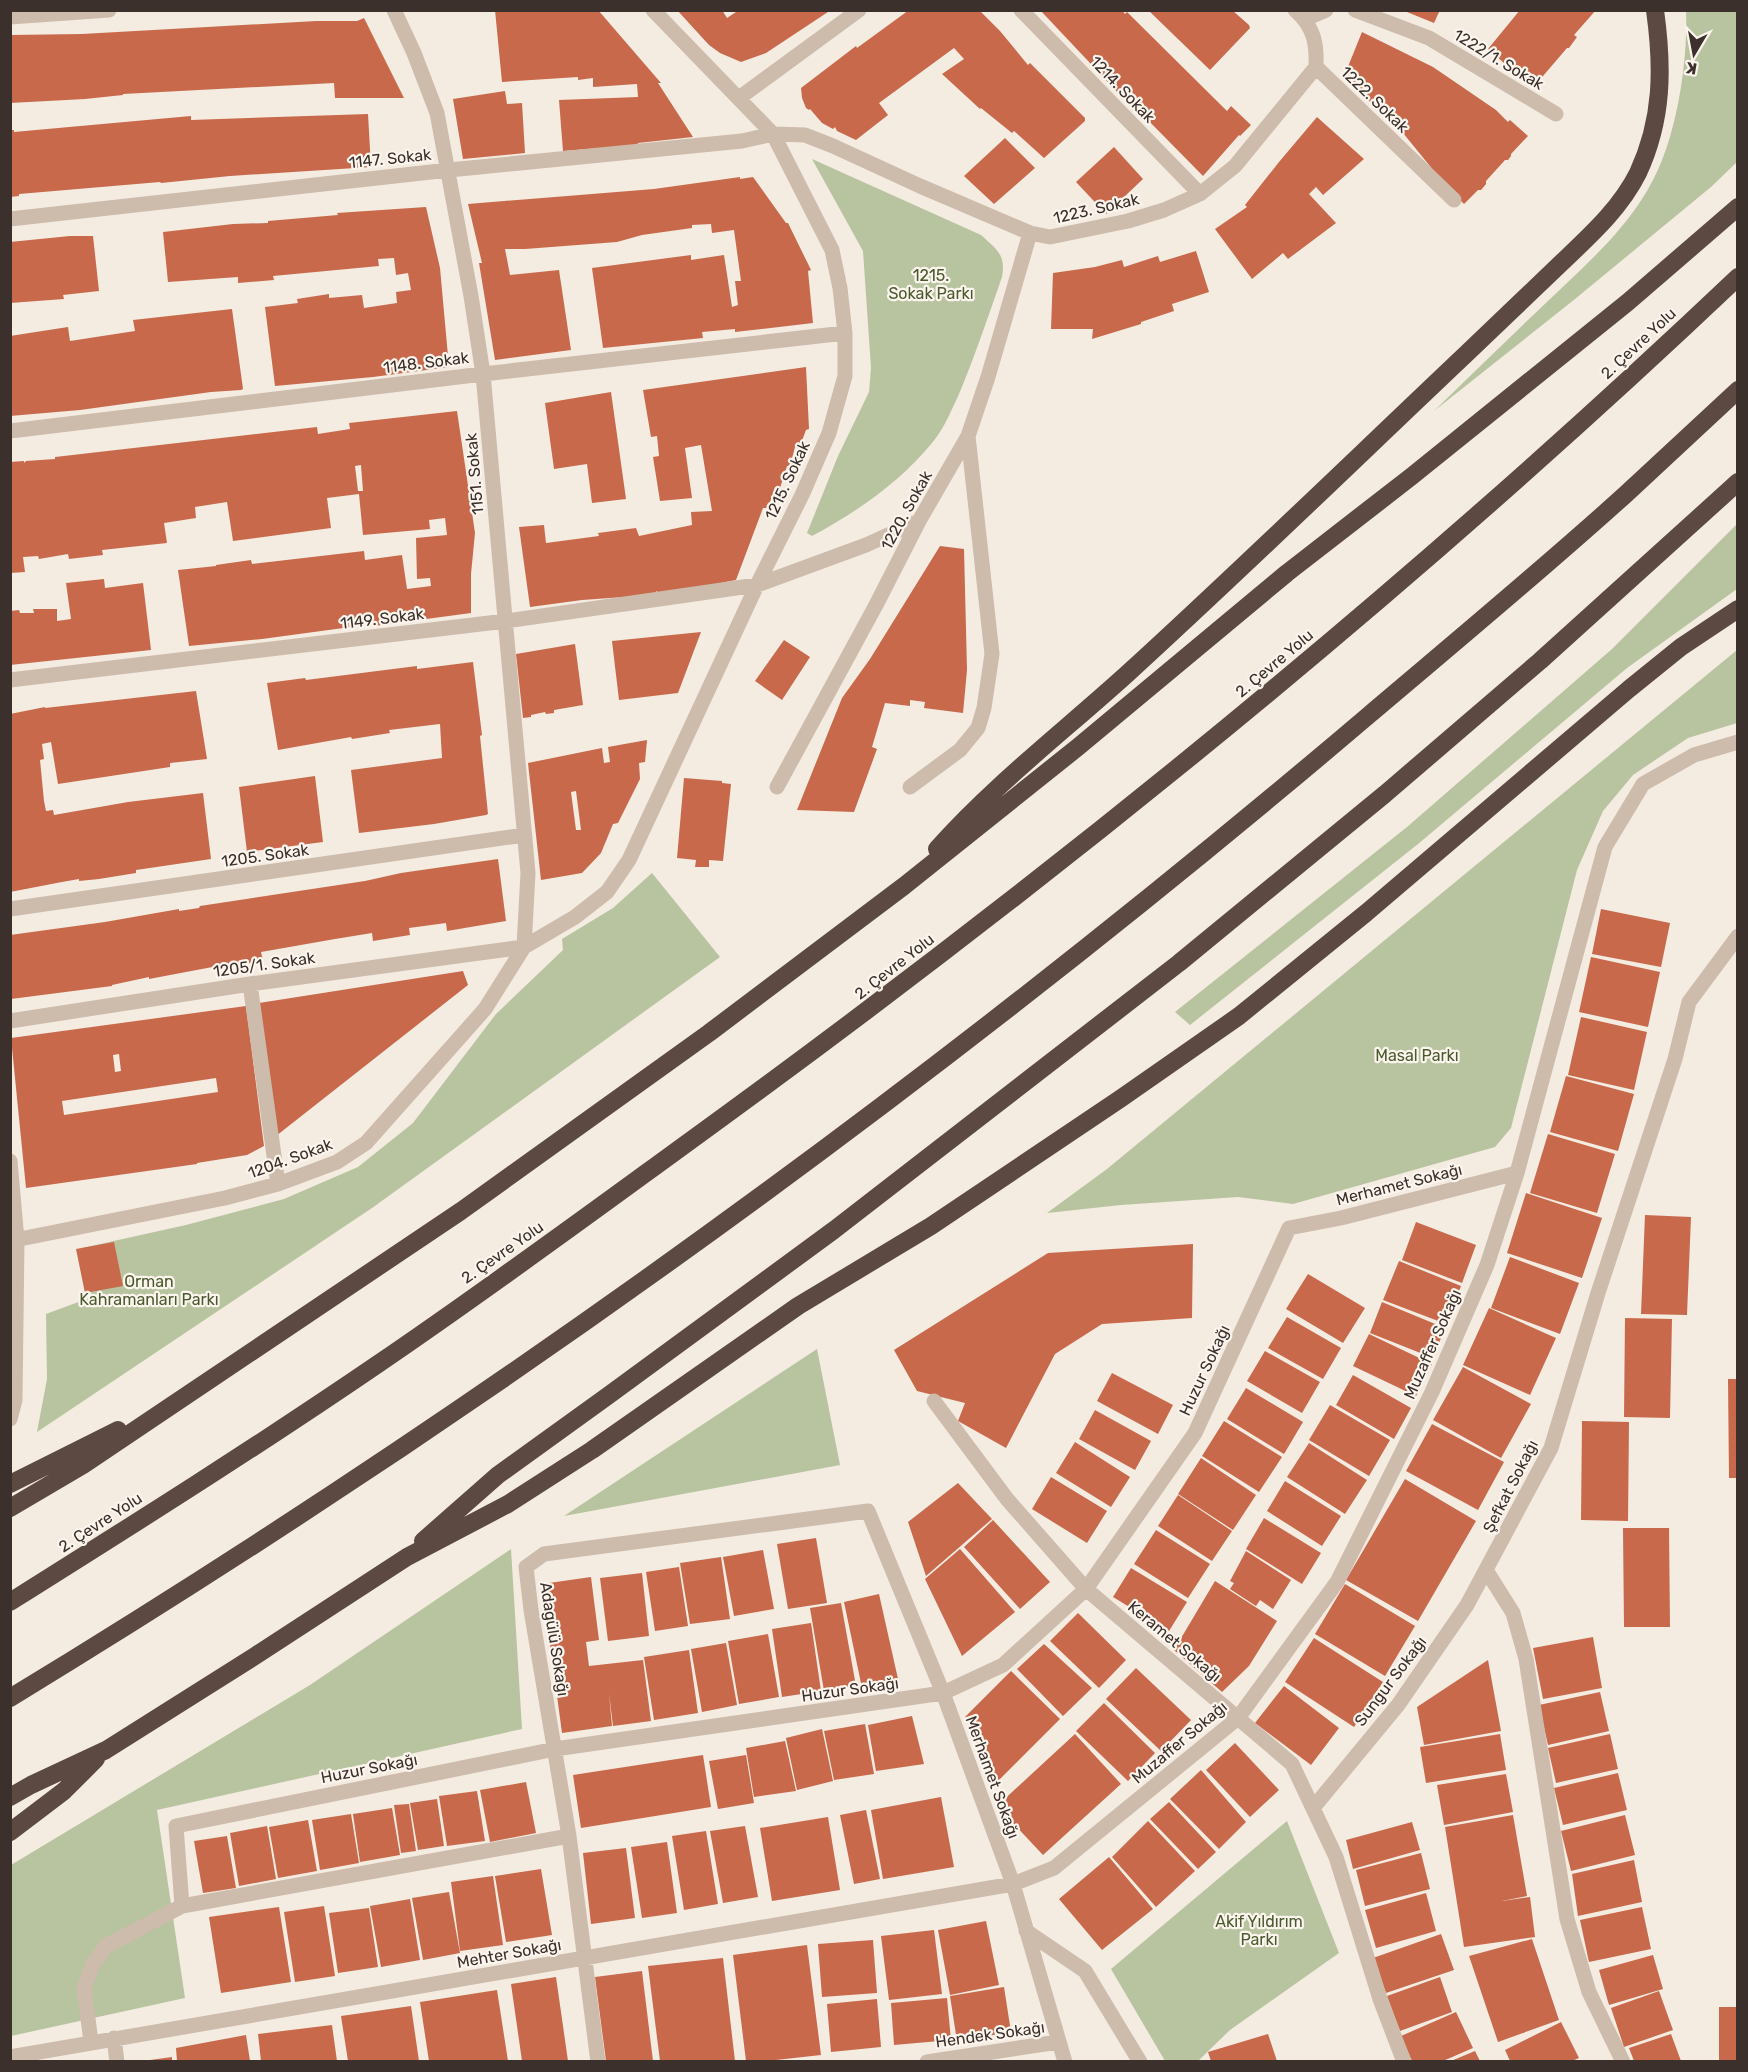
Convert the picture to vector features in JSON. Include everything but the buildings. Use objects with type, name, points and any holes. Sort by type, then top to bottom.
[{"type":"highway","points":[[904,886],[967,815],[1126,675],[1594,232],[1616,208],[1637,175],[1650,142],[1659,100],[1660,52],[1655,10]]},
{"type":"highway","points":[[10,1508],[83,1465],[518,1172],[710,1034],[904,886],[1133,702],[1287,573],[1619,310],[1737,207]]},
{"type":"highway","name":"2. Çevre Yolu","points":[[10,1602],[117,1535],[378,1364],[838,1034],[1095,835],[1319,652],[1546,455],[1737,277]]},
{"type":"highway","points":[[10,1698],[306,1513],[583,1325],[771,1190],[922,1076],[1099,939],[1267,802],[1624,496],[1737,390]]},
{"type":"highway","points":[[407,1557],[498,1475],[834,1230],[1179,963],[1385,794],[1540,662],[1737,482]]},
{"type":"highway","points":[[10,1797],[106,1750],[407,1557],[508,1504],[592,1450],[798,1306],[931,1226],[1120,1100],[1239,1016],[1366,913],[1629,689],[1681,647],[1737,609]]},
{"type":"highway","points":[[10,1484],[182,1399]]},
{"type":"highway","points":[[10,1832],[64,1791],[106,1750]]},
{"type":"street","points":[[10,17],[109,10]]},
{"type":"street","name":"1151. Sokak","points":[[394,10],[414,52],[437,114],[449,170],[483,374],[528,873],[524,946]]},
{"type":"street","name":"1215. Sokak","points":[[524,946],[575,917],[607,892],[629,860],[757,585],[802,495],[828,434],[845,376],[845,333],[840,288],[832,250],[773,134],[653,10]]},
{"type":"street","points":[[739,98],[859,10]]},
{"type":"street","name":"1214. Sokak","points":[[1021,10],[1200,194]]},
{"type":"street","points":[[1300,15],[1326,10]]},
{"type":"street","name":"1222/1. Sokak","points":[[1355,10],[1429,38],[1556,114]]},
{"type":"street","name":"1222. Sokak","points":[[1300,15],[1317,45],[1316,67],[1454,200]]},
{"type":"street","name":"1223. Sokak","points":[[773,134],[805,135],[1030,233],[1050,237],[1128,221],[1164,210],[1200,194],[1235,166],[1316,67]]},
{"type":"street","name":"1147. Sokak","points":[[10,219],[449,170],[742,141],[773,134]]},
{"type":"street","name":"1220. Sokak","points":[[777,787],[919,521],[968,436],[988,377],[1030,233]]},
{"type":"street","name":"1148. Sokak","points":[[10,431],[845,333]]},
{"type":"street","points":[[910,787],[960,750],[978,728],[984,708],[992,654],[968,436]]},
{"type":"street","name":"1149. Sokak","points":[[10,680],[506,621],[757,585],[866,545],[919,521]]},
{"type":"street","name":"Muzaffer Sokağı","points":[[1013,1884],[1054,1868],[1238,1718],[1337,1582],[1432,1392],[1487,1265],[1517,1173],[1605,847],[1643,784],[1694,755],[1737,742]]},
{"type":"street","name":"1205. Sokak","points":[[10,909],[524,835]]},
{"type":"street","name":"Şefkat Sokağı","points":[[1486,1570],[1551,1448],[1598,1293],[1675,1059],[1689,1002],[1737,936]]},
{"type":"street","name":"1205/1. Sokak","points":[[10,1021],[250,984],[524,946]]},
{"type":"street","name":"1204. Sokak","points":[[14,1241],[225,1198],[278,1184],[337,1162],[366,1143],[485,1009],[524,946]]},
{"type":"street","points":[[250,984],[278,1184]]},
{"type":"street","points":[[10,1161],[14,1241],[15,1400],[10,1419]]},
{"type":"street","name":"Merhamet Sokağı","points":[[1289,1228],[1341,1218],[1517,1173]]},
{"type":"street","name":"Huzur Sokağı","points":[[182,1906],[176,1826],[555,1749],[943,1694],[1003,1665],[1086,1589],[1195,1433],[1289,1228]]},
{"type":"street","name":"Keramet Sokağı","points":[[934,1401],[1007,1499],[1086,1589],[1292,1764],[1336,1857],[1380,1999],[1404,2061]]},
{"type":"street","name":"Merhamet Sokağı","points":[[868,1511],[943,1694],[1013,1884],[1065,2061]]},
{"type":"street","name":"Adagülü Sokağı","points":[[598,2061],[569,1836],[531,1610],[526,1567],[544,1554],[868,1511]]},
{"type":"street","points":[[1486,1570],[1513,1613],[1526,1659],[1567,1919],[1589,1992],[1623,2061]]},
{"type":"street","name":"Sungur Sokağı","points":[[1313,1808],[1398,1705],[1467,1605],[1486,1570]]},
{"type":"street","points":[[91,2042],[84,1987],[93,1964],[106,1946],[182,1906],[569,1836]]},
{"type":"street","name":"Mehter Sokağı","points":[[10,2057],[1013,1884]]},
{"type":"street","points":[[1026,1931],[1085,1971],[1140,2061]]},
{"type":"street","points":[[114,2038],[117,2061]]},
{"type":"street","name":"Hendek Sokağı","points":[[927,2061],[1058,2042]]},
{"type":"green space","points":[[1686,11],[1737,11],[1737,162],[1711,187],[1575,299],[1434,411],[1592,259],[1620,229],[1643,197],[1661,162],[1675,120],[1683,75]]},
{"type":"green space","name":"1215. Sokak Parkı","points":[[812,159],[981,235],[999,253],[1003,269],[965,380],[936,438],[906,471],[877,495],[812,536],[807,533],[838,456],[869,392],[871,368],[863,251]]},
{"type":"green space","points":[[1737,524],[1737,589],[1627,668],[1418,844],[1190,1025],[1175,1012],[1407,827],[1612,649]]},
{"type":"green space","name":"Masal Parkı","points":[[1737,650],[1737,723],[1688,738],[1633,775],[1603,811],[1577,870],[1511,1128],[1495,1147],[1293,1204],[1238,1197],[1047,1213],[1107,1169]]},
{"type":"green space","name":"Orman Kahramanları Parkı","points":[[652,873],[720,957],[372,1208],[37,1432],[47,1379],[46,1314],[92,1297],[82,1248],[186,1225],[284,1199],[358,1167],[413,1123],[496,1014],[563,950],[562,939],[613,908]]},
{"type":"green space","points":[[817,1349],[840,1465],[564,1516]]},
{"type":"green space","points":[[511,1549],[522,1729],[157,1810],[185,1998],[11,2036],[11,1865],[310,1685]]},
{"type":"green space","name":"Akif Yıldırım Parkı","points":[[1287,1821],[1339,1953],[1230,2030],[1198,2061],[1165,2061],[1111,1969]]}]
